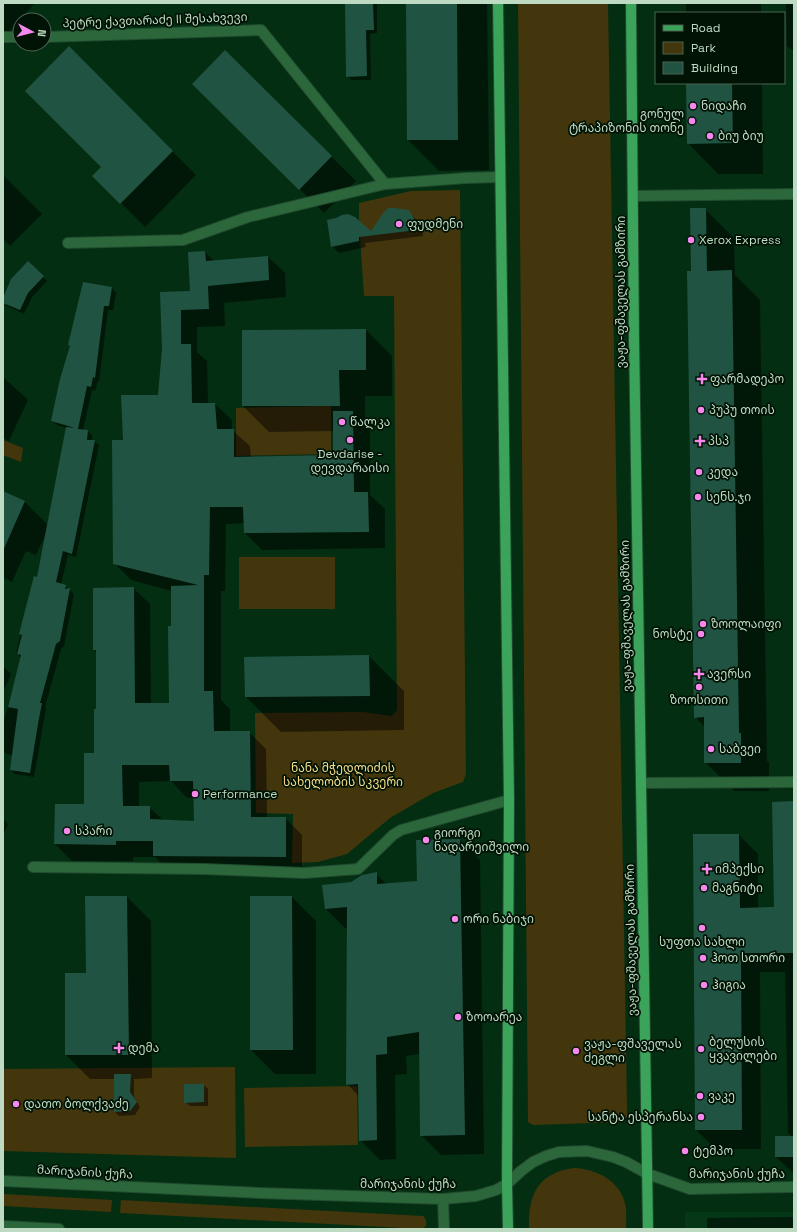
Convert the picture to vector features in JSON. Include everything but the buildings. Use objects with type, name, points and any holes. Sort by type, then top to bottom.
[{"type":"main road","points":[[498,3],[509,800],[508,1229]]},
{"type":"main road","name":"ვაჟა-ფშაველას გამზირი","points":[[631,3],[634,338],[648,1229]]},
{"type":"street","name":"პეტრე ქავთარაძე II შესახვევი","points":[[52,37],[261,30],[385,184]]},
{"type":"street","points":[[68,243],[183,240],[248,217],[385,184],[500,177]]},
{"type":"street","points":[[633,196],[794,194]]},
{"type":"street","points":[[642,783],[794,782]]},
{"type":"street","points":[[33,867],[203,869],[304,873],[358,869],[393,835],[401,830],[509,800]]},
{"type":"street","name":"მარიჯანის ქუჩა","points":[[3,1181],[259,1194],[443,1199],[476,1196],[496,1190],[507,1184],[520,1171],[533,1162],[546,1156],[565,1152],[587,1151],[600,1153],[626,1162],[648,1174],[690,1189],[794,1187]]},
{"type":"street","points":[[443,1199],[444,1229]]},
{"type":"street","points":[[3,1226],[59,1229]]},
{"type":"shaded area","points":[[685,1212],[794,1212],[794,1229],[685,1229]]},
{"type":"green space","points":[[518,3],[608,3],[627,1106],[627,1117],[623,1122],[533,1125],[528,1122]]},
{"type":"green space","name":"ნანა მჭედლიძის სახელობის სკვერი","points":[[460,190],[466,774],[463,782],[433,793],[390,818],[347,854],[318,862],[292,863],[293,814],[256,813],[255,713],[363,712],[392,716],[397,710],[394,296],[364,296],[359,203],[411,191]]},
{"type":"green space","points":[[331,406],[331,454],[236,456],[236,408]]},
{"type":"green space","points":[[3,440],[23,448],[21,462],[3,455]]},
{"type":"green space","points":[[239,557],[335,557],[335,609],[239,609]]},
{"type":"green space","points":[[235,1067],[236,1158],[3,1151],[3,1069]]},
{"type":"green space","points":[[357,1086],[358,1145],[245,1147],[244,1088]]},
{"type":"green space","points":[[574,1168],[598,1173],[606,1177],[618,1188],[625,1203],[626,1229],[529,1229],[530,1206],[537,1188],[551,1175]]},
{"type":"green space","points":[[3,1194],[112,1200],[111,1212],[3,1206]]},
{"type":"green space","points":[[121,1200],[423,1216],[426,1220],[426,1226],[422,1229],[120,1213]]},
{"type":"place","name":"ნიდაჩი","points":[[693,106]]},
{"type":"place","name":"გონულ ტრაპიზონის თონე","points":[[692,121]]},
{"type":"place","name":"ბიუ ბიუ","points":[[710,136]]},
{"type":"place","name":"ფუდმენი","points":[[399,224]]},
{"type":"place","name":"Xerox Express","points":[[691,240]]},
{"type":"place","name":"ფარმადეპო","points":[[702,379]]},
{"type":"place","name":"პუპუ თოის","points":[[701,410]]},
{"type":"place","name":"წალკა","points":[[342,422]]},
{"type":"place","name":"Devdarise - დევდარაისი","points":[[350,440]]},
{"type":"place","name":"პსპ","points":[[700,441]]},
{"type":"place","name":"კედა","points":[[699,472]]},
{"type":"place","name":"სენს.ჯი","points":[[698,497]]},
{"type":"place","name":"ზოოლაიფი","points":[[703,624]]},
{"type":"place","name":"ნოსტე","points":[[701,634]]},
{"type":"place","name":"ავერსი","points":[[699,674]]},
{"type":"place","name":"ზოოსითი","points":[[699,687]]},
{"type":"place","name":"საბვეი","points":[[711,749]]},
{"type":"place","name":"Performance","points":[[195,794]]},
{"type":"place","name":"სპარი","points":[[67,831]]},
{"type":"place","name":"გიორგი ნადარეიშვილი","points":[[426,840]]},
{"type":"place","name":"იმპექსი","points":[[707,869]]},
{"type":"place","name":"მაგნიტი","points":[[704,888]]},
{"type":"place","name":"ორი ნაბიჯი","points":[[455,919]]},
{"type":"place","name":"სუფთა სახლი","points":[[702,928]]},
{"type":"place","name":"ჰოთ სთორი","points":[[703,958]]},
{"type":"place","name":"ჰიგია","points":[[704,985]]},
{"type":"place","name":"ზოოარეა","points":[[458,1017]]},
{"type":"place","name":"დემა","points":[[119,1048]]},
{"type":"place","name":"ბელუსის ყვავილები","points":[[701,1049]]},
{"type":"place","name":"ვაჟა-ფშაველას ძეგლი","points":[[576,1051]]},
{"type":"place","name":"ვაკე","points":[[700,1096]]},
{"type":"place","name":"დათო ბოლქვაძე","points":[[16,1104]]},
{"type":"place","name":"სანტა ესპერანსა","points":[[701,1117]]},
{"type":"place","name":"ტემპო","points":[[685,1151]]}]
